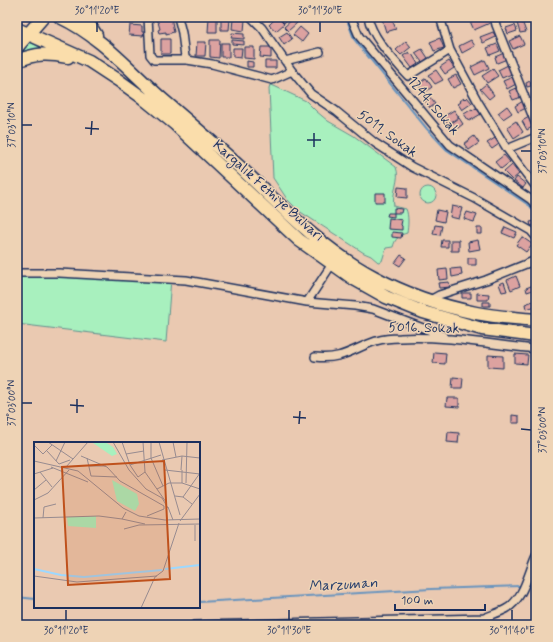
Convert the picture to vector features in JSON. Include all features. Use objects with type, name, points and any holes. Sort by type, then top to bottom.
[{"type":"highway","points":[[17,47],[23,32],[43,17]]},
{"type":"highway","name":"Kargalık Fethiye Bulvarı","points":[[60,17],[86,31],[100,41],[163,100],[208,138],[300,224],[336,253],[374,277],[430,300],[477,313],[536,320]]},
{"type":"highway","points":[[84,17],[100,41]]},
{"type":"highway","name":"Kargalık Fethiye Bulvarı","points":[[23,32],[89,61],[118,80],[175,124],[299,240],[332,264],[386,297],[423,312],[482,329],[536,336]]},
{"type":"highway","points":[[17,61],[37,54],[48,54],[89,61]]},
{"type":"street","points":[[148,17],[152,58],[158,61],[187,60],[221,66],[267,80],[272,80],[292,72]]},
{"type":"street","points":[[178,17],[184,57],[187,60]]},
{"type":"street","name":"5011. Sokak","points":[[251,17],[262,28],[292,72],[311,94],[336,111],[386,151],[412,167],[474,198],[524,226],[531,231],[536,238]]},
{"type":"street","name":"1244. Sokak","points":[[351,17],[360,36],[450,145],[530,199],[536,205]]},
{"type":"street","points":[[368,17],[370,25],[385,49],[408,76],[450,50]]},
{"type":"street","points":[[440,17],[450,50],[477,100],[507,149],[536,187]]},
{"type":"street","points":[[494,17],[536,125]]},
{"type":"street","points":[[285,61],[320,52]]},
{"type":"street","points":[[507,149],[536,138]]},
{"type":"street","points":[[430,300],[439,295],[486,280],[536,260]]},
{"type":"street","points":[[307,302],[332,264]]},
{"type":"street","points":[[17,273],[59,273],[186,280],[307,302],[373,309],[453,340]]},
{"type":"street","name":"5016. Sokak","points":[[315,357],[327,358],[338,356],[352,352],[377,340],[427,337],[536,349]]},
{"type":"street","points":[[472,625],[505,609],[517,601],[536,556]]},
{"type":"street","points":[[194,625],[484,618]]},
{"type":"green space","points":[[28,41],[45,50],[17,56],[17,53]]},
{"type":"green space","points":[[270,85],[306,101],[328,121],[354,136],[396,167],[397,176],[393,201],[394,206],[406,209],[408,218],[407,233],[398,238],[393,247],[386,248],[382,261],[378,262],[371,256],[299,211],[287,199],[273,178]]},
{"type":"green space","points":[[428,187],[435,192],[436,195],[431,202],[428,203],[421,198],[420,195],[425,188]]},
{"type":"green space","points":[[17,273],[171,279],[166,342],[17,324]]},
{"type":"building","points":[[127,17],[145,17],[145,20],[134,21],[134,19],[127,19]]},
{"type":"building","points":[[156,17],[171,17],[174,32],[166,34],[166,32],[159,33],[158,30],[160,29]]},
{"type":"building","points":[[209,17],[217,18],[217,32],[208,32]]},
{"type":"building","points":[[277,17],[284,24],[276,31],[269,25]]},
{"type":"building","points":[[278,17],[291,17],[284,23]]},
{"type":"building","points":[[390,17],[396,29],[386,32],[382,19]]},
{"type":"building","points":[[468,17],[488,17],[490,23],[474,30]]},
{"type":"building","points":[[221,18],[230,19],[229,30],[221,30]]},
{"type":"building","points":[[233,19],[245,20],[244,31],[232,29]]},
{"type":"building","points":[[293,19],[297,23],[288,31],[284,27]]},
{"type":"building","points":[[522,21],[526,32],[520,33],[517,23]]},
{"type":"building","points":[[130,25],[142,26],[142,32],[144,32],[143,36],[129,35]]},
{"type":"building","points":[[515,25],[517,31],[508,34],[506,28]]},
{"type":"building","points":[[300,27],[308,34],[302,42],[293,35]]},
{"type":"building","points":[[287,32],[292,39],[284,45],[279,37]]},
{"type":"building","points":[[493,32],[496,37],[483,43],[480,37]]},
{"type":"building","points":[[232,33],[244,34],[244,39],[231,38]]},
{"type":"building","points":[[520,36],[524,44],[513,49],[509,41]]},
{"type":"building","points":[[440,38],[444,48],[434,51],[430,42]]},
{"type":"building","points":[[161,39],[170,39],[170,54],[161,54]]},
{"type":"building","points":[[210,40],[220,40],[219,58],[210,57]]},
{"type":"building","points":[[232,40],[244,41],[244,45],[232,44]]},
{"type":"building","points":[[471,40],[475,46],[462,53],[459,46]]},
{"type":"building","points":[[406,41],[411,47],[401,55],[396,50]]},
{"type":"building","points":[[197,42],[206,42],[205,56],[196,56]]},
{"type":"building","points":[[221,43],[229,43],[229,57],[221,57]]},
{"type":"building","points":[[497,44],[500,51],[490,55],[487,48]]},
{"type":"building","points":[[244,47],[254,47],[254,59],[244,58]]},
{"type":"building","points":[[261,47],[271,47],[271,58],[260,57]]},
{"type":"building","points":[[233,48],[242,48],[241,58],[233,57]]},
{"type":"building","points":[[422,49],[428,58],[422,62],[415,53]]},
{"type":"building","points":[[409,52],[418,64],[412,68],[403,56]]},
{"type":"building","points":[[504,53],[507,59],[497,63],[495,57]]},
{"type":"building","points":[[485,60],[489,68],[475,75],[471,67]]},
{"type":"building","points":[[247,61],[253,62],[253,67],[247,67]]},
{"type":"building","points":[[265,61],[276,61],[276,68],[265,68]]},
{"type":"building","points":[[449,61],[454,68],[445,74],[440,67]]},
{"type":"building","points":[[510,64],[514,73],[502,78],[498,70]]},
{"type":"building","points":[[493,69],[498,76],[487,83],[482,76]]},
{"type":"building","points":[[436,70],[443,80],[435,84],[428,75]]},
{"type":"building","points":[[456,75],[461,84],[453,88],[448,79]]},
{"type":"building","points":[[515,76],[518,83],[507,89],[503,81]]},
{"type":"building","points":[[426,78],[432,87],[424,93],[418,84]]},
{"type":"building","points":[[536,80],[536,91],[532,82]]},
{"type":"building","points":[[530,81],[531,86],[527,87],[526,83]]},
{"type":"building","points":[[486,84],[494,95],[489,99],[480,89]]},
{"type":"building","points":[[520,86],[524,96],[513,100],[509,91]]},
{"type":"building","points":[[429,96],[435,104],[430,108],[424,99]]},
{"type":"building","points":[[467,97],[472,103],[462,110],[458,104]]},
{"type":"building","points":[[523,101],[526,108],[518,112],[515,106]]},
{"type":"building","points":[[507,106],[512,113],[503,119],[498,113]]},
{"type":"building","points":[[476,108],[481,114],[469,121],[464,114]]},
{"type":"building","points":[[454,110],[459,117],[448,124],[443,117]]},
{"type":"building","points":[[529,117],[534,126],[527,130],[522,121]]},
{"type":"building","points":[[459,118],[463,124],[454,131],[449,125]]},
{"type":"building","points":[[516,121],[523,132],[514,138],[507,127]]},
{"type":"building","points":[[474,136],[479,143],[469,150],[464,144]]},
{"type":"building","points":[[495,138],[499,144],[492,149],[487,143]]},
{"type":"building","points":[[504,155],[510,162],[501,169],[495,162]]},
{"type":"building","points":[[512,165],[519,174],[512,180],[504,172]]},
{"type":"building","points":[[517,177],[526,184],[523,188],[514,181]]},
{"type":"building","points":[[398,187],[407,188],[407,198],[397,197]]},
{"type":"building","points":[[375,193],[385,193],[385,202],[375,202]]},
{"type":"building","points":[[452,206],[462,208],[459,219],[450,217]]},
{"type":"building","points":[[394,208],[402,209],[401,213],[394,213]]},
{"type":"building","points":[[437,210],[446,212],[444,222],[435,220]]},
{"type":"building","points":[[467,212],[477,215],[474,222],[464,219]]},
{"type":"building","points":[[388,213],[394,213],[394,217],[387,216]]},
{"type":"building","points":[[389,218],[402,220],[402,230],[388,229]]},
{"type":"building","points":[[536,221],[536,224],[531,226],[530,222]]},
{"type":"building","points":[[435,225],[442,226],[440,235],[433,234]]},
{"type":"building","points":[[505,227],[517,232],[514,238],[502,233]]},
{"type":"building","points":[[477,228],[482,228],[482,234],[477,234]]},
{"type":"building","points":[[392,232],[402,233],[401,238],[392,237]]},
{"type":"building","points":[[522,237],[532,244],[526,252],[516,245]]},
{"type":"building","points":[[442,240],[448,240],[448,247],[441,247]]},
{"type":"building","points":[[451,240],[459,240],[459,251],[451,251]]},
{"type":"building","points":[[478,240],[480,249],[469,251],[468,242]]},
{"type":"building","points":[[401,255],[406,258],[400,266],[395,263]]},
{"type":"building","points":[[468,258],[476,258],[476,265],[468,265]]},
{"type":"building","points":[[461,268],[462,275],[452,277],[451,269]]},
{"type":"building","points":[[536,268],[536,278],[533,269]]},
{"type":"building","points":[[447,269],[448,279],[439,280],[438,270]]},
{"type":"building","points":[[516,276],[520,286],[511,290],[507,280]]},
{"type":"building","points":[[449,282],[450,287],[439,288],[438,283]]},
{"type":"building","points":[[504,282],[507,291],[502,292],[499,284]]},
{"type":"building","points":[[536,284],[536,289],[527,292],[526,288]]},
{"type":"building","points":[[462,293],[471,293],[471,298],[462,298]]},
{"type":"building","points":[[477,293],[489,294],[488,300],[477,300]]},
{"type":"building","points":[[536,300],[536,306],[526,309],[525,304]]},
{"type":"building","points":[[483,302],[490,302],[490,306],[483,306]]},
{"type":"building","points":[[434,352],[446,353],[445,364],[433,363]]},
{"type":"building","points":[[515,354],[528,355],[527,364],[515,363]]},
{"type":"building","points":[[488,355],[503,356],[503,368],[488,367]]},
{"type":"building","points":[[453,377],[463,378],[462,388],[452,388]]},
{"type":"building","points":[[447,398],[459,398],[459,407],[446,406]]},
{"type":"building","points":[[512,415],[519,416],[519,423],[512,423]]},
{"type":"building","points":[[448,432],[459,433],[458,443],[447,442]]},
{"type":"waterway","points":[[346,17],[354,39],[427,129],[447,150],[530,206],[536,215]]},
{"type":"waterway","name":"Marzuman","points":[[526,586],[536,585]]},
{"type":"waterway","name":"Marzuman","points":[[200,602],[431,589],[521,586]]},
{"type":"waterway","name":"Marzuman","points":[[17,597],[34,599]]}]
